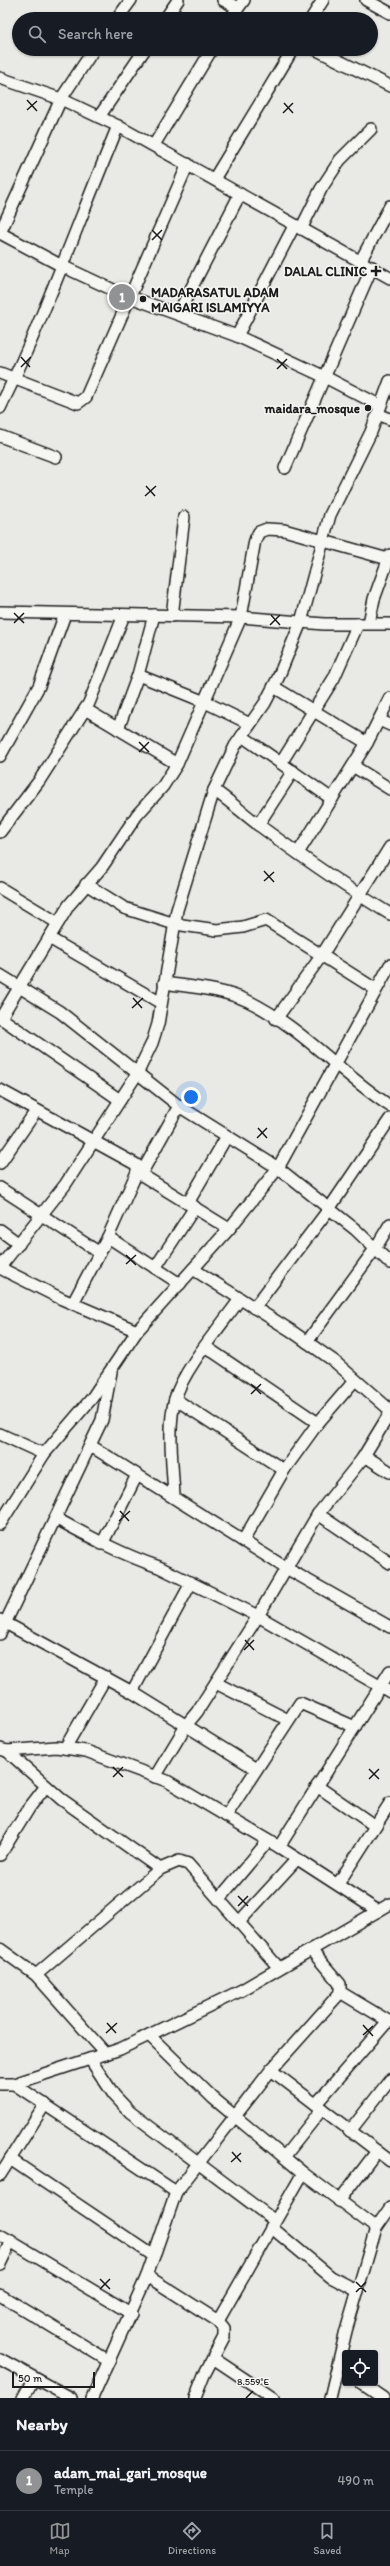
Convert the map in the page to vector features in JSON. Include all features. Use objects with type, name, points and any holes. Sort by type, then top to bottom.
[{"type":"street","points":[[122,12],[131,0]]},
{"type":"street","points":[[170,12],[178,0]]},
{"type":"street","points":[[223,0],[241,4]]},
{"type":"street","points":[[315,12],[323,0]]},
{"type":"street","points":[[366,0],[390,13]]},
{"type":"street","points":[[89,56],[61,99],[0,233],[62,266],[129,297],[238,336],[325,377],[378,410],[390,420]]},
{"type":"street","points":[[99,116],[140,56]]},
{"type":"street","points":[[154,145],[208,56]]},
{"type":"street","points":[[214,179],[289,56]]},
{"type":"street","points":[[330,56],[390,86]]},
{"type":"street","points":[[0,78],[61,99],[99,116],[188,164],[298,228],[361,260],[390,278]]},
{"type":"street","points":[[0,408],[15,377],[62,266],[74,232],[118,126]]},
{"type":"street","points":[[238,336],[321,189],[340,160],[371,129]]},
{"type":"street","points":[[0,373],[15,377],[78,403],[83,402],[188,164]]},
{"type":"street","points":[[178,314],[240,194]]},
{"type":"street","points":[[361,260],[390,206]]},
{"type":"street","points":[[285,468],[372,267]]},
{"type":"street","points":[[137,1331],[73,1303],[0,1267],[42,1217],[137,1074],[158,1024],[174,924],[187,871],[214,790],[234,746],[274,687],[301,622],[321,541],[330,515],[390,381]]},
{"type":"street","points":[[0,436],[56,457]]},
{"type":"street","points":[[172,616],[184,516]]},
{"type":"street","points":[[120,1100],[0,1019],[58,923],[86,884],[110,856],[137,815],[163,786],[177,764],[241,617],[255,540],[259,532],[267,529],[284,530],[321,541],[389,557],[374,599],[369,623]]},
{"type":"street","points":[[0,612],[241,617],[301,622],[390,624]]},
{"type":"street","points":[[0,756],[40,686],[65,614]]},
{"type":"street","points":[[0,832],[39,781],[85,709],[100,680],[124,615]]},
{"type":"street","points":[[118,729],[138,675],[154,615]]},
{"type":"street","points":[[281,763],[315,712],[334,678],[358,624]]},
{"type":"street","points":[[138,675],[205,702],[250,724]]},
{"type":"street","points":[[274,687],[368,743]]},
{"type":"street","points":[[298,853],[368,743],[390,698]]},
{"type":"street","points":[[85,709],[177,764]]},
{"type":"street","points":[[379,720],[390,725]]},
{"type":"street","points":[[242,736],[332,799]]},
{"type":"street","points":[[353,766],[390,789]]},
{"type":"street","points":[[258,825],[293,771]]},
{"type":"street","points":[[214,790],[240,808],[258,825],[359,896],[390,914]]},
{"type":"street","points":[[276,1019],[322,955],[390,848]]},
{"type":"street","points":[[86,884],[124,908],[174,924],[216,930],[243,927],[266,920],[375,989]]},
{"type":"street","points":[[0,888],[58,923]]},
{"type":"street","points":[[49,938],[161,1003]]},
{"type":"street","points":[[0,1524],[44,1454],[92,1398],[137,1331],[229,1229],[278,1168],[336,1066],[375,989],[390,965]]},
{"type":"street","points":[[0,975],[60,1012],[179,1106],[278,1168],[329,1209],[390,1263]]},
{"type":"street","points":[[164,983],[217,991],[247,1001],[276,1019],[390,1106]]},
{"type":"street","points":[[0,1090],[36,1111],[134,1162],[139,1173],[229,1229]]},
{"type":"street","points":[[73,1303],[100,1253],[139,1173],[179,1106]]},
{"type":"street","points":[[0,1163],[36,1111]]},
{"type":"street","points":[[254,1308],[329,1209],[390,1119]]},
{"type":"street","points":[[155,1268],[191,1205],[227,1136]]},
{"type":"street","points":[[0,1188],[42,1217],[100,1253]]},
{"type":"street","points":[[307,1342],[375,1249],[390,1224]]},
{"type":"street","points":[[0,1230],[19,1244]]},
{"type":"street","points":[[108,1237],[180,1284]]},
{"type":"street","points":[[155,1777],[187,1724],[197,1712],[258,1616],[318,1514],[362,1459],[390,1412],[355,1380],[307,1342],[193,1269]]},
{"type":"street","points":[[174,1497],[172,1433],[175,1399],[189,1371],[240,1299]]},
{"type":"street","points":[[206,1347],[318,1423]]},
{"type":"street","points":[[0,1634],[3,1622],[57,1519],[102,1420],[112,1368]]},
{"type":"street","points":[[243,1541],[284,1470],[318,1423],[355,1380]]},
{"type":"street","points":[[175,1399],[284,1470]]},
{"type":"street","points":[[0,1434],[44,1454]]},
{"type":"street","points":[[91,1446],[286,1568],[390,1627]]},
{"type":"street","points":[[362,1459],[368,1458],[390,1472]]},
{"type":"street","points":[[102,1544],[137,1475]]},
{"type":"street","points":[[318,1514],[390,1563]]},
{"type":"street","points":[[57,1519],[102,1544],[150,1565],[159,1566],[258,1616],[385,1689]]},
{"type":"street","points":[[132,1692],[191,1583]]},
{"type":"street","points":[[3,1622],[132,1692],[187,1724],[256,1769]]},
{"type":"street","points":[[279,1847],[355,1727],[385,1689],[390,1672]]},
{"type":"street","points":[[65,1748],[106,1677]]},
{"type":"street","points":[[216,1683],[288,1720]]},
{"type":"street","points":[[226,1816],[300,1703],[355,1727]]},
{"type":"street","points":[[4,1750],[65,1748],[86,1752],[155,1777],[279,1847],[296,1860],[338,1884],[378,1911]]},
{"type":"street","points":[[4,1750],[61,1799],[160,1869]]},
{"type":"street","points":[[0,1855],[29,1808],[46,1786]]},
{"type":"street","points":[[317,1786],[375,1826]]},
{"type":"street","points":[[338,1884],[390,1803]]},
{"type":"street","points":[[220,1899],[268,1841]]},
{"type":"street","points":[[239,1922],[296,1860]]},
{"type":"street","points":[[36,1975],[160,1869],[184,1861],[220,1899],[279,1968]]},
{"type":"street","points":[[0,2084],[14,2084],[106,2054],[149,2035],[242,1990],[390,1904]]},
{"type":"street","points":[[0,1949],[36,1975],[106,2054]]},
{"type":"street","points":[[92,2398],[132,2314],[147,2276],[176,2192],[271,2070],[340,1992],[340,1984],[311,1950]]},
{"type":"street","points":[[284,2157],[319,2107],[389,2022],[340,1992]]},
{"type":"street","points":[[149,2035],[234,2116],[303,2172],[376,2228]]},
{"type":"street","points":[[90,2059],[114,2095],[130,2112],[273,2224],[331,2277],[358,2291]]},
{"type":"street","points":[[271,2070],[390,2161]]},
{"type":"street","points":[[350,2131],[390,2080]]},
{"type":"street","points":[[14,2084],[176,2192]]},
{"type":"street","points":[[0,2175],[45,2104]]},
{"type":"street","points":[[340,2200],[377,2151]]},
{"type":"street","points":[[10,2159],[154,2256]]},
{"type":"street","points":[[218,2321],[303,2172]]},
{"type":"street","points":[[330,2398],[341,2370],[358,2291],[376,2228],[390,2208]]},
{"type":"street","points":[[0,2235],[132,2314]]},
{"type":"street","points":[[0,2264],[11,2241]]},
{"type":"street","points":[[147,2276],[218,2321],[224,2328],[224,2336],[195,2398]]},
{"type":"street","points":[[0,2295],[109,2361]]},
{"type":"street","points":[[213,2358],[273,2398]]},
{"type":"street","points":[[0,2359],[71,2398]]},
{"type":"street","points":[[23,2398],[34,2378]]},
{"type":"street","points":[[365,2386],[383,2398]]},
{"type":"place","name":"DALAL CLINIC","points":[[376,271]]},
{"type":"place","name":"adam_mai_gari_mosque","points":[[122,297]]},
{"type":"place","name":"MADARASATUL ADAM MAIGARI ISLAMIYYA","points":[[143,299]]},
{"type":"place","name":"maidara_mosque","points":[[368,408]]}]
